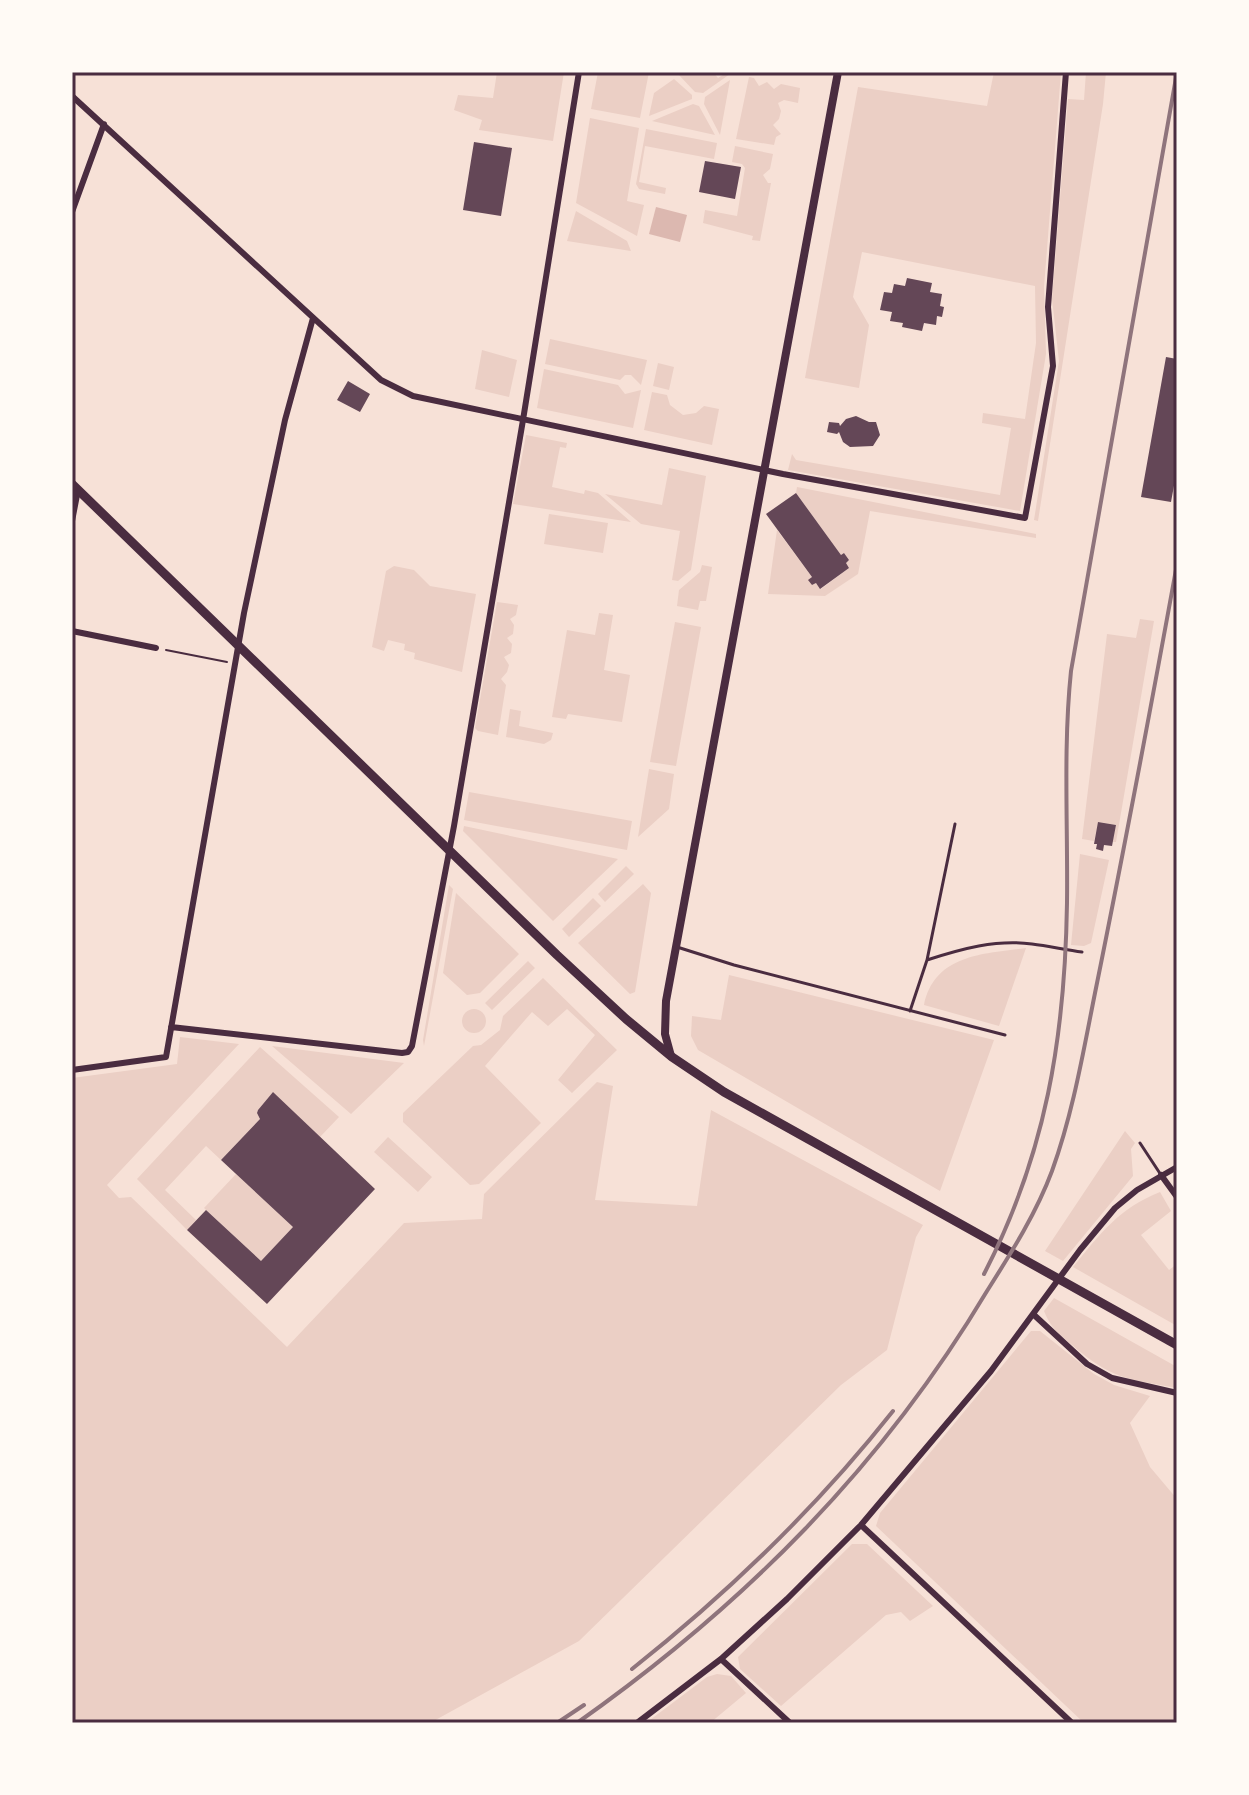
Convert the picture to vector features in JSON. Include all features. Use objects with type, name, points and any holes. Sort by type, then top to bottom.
[{"type":"main road","points":[[75,487],[448,850],[626,1019],[672,1057],[724,1092],[1177,1345]]},
{"type":"street","points":[[171,1027],[408,1052],[415,1034],[448,850],[523,420],[579,72]]},
{"type":"street","points":[[672,1057],[664,1024],[838,72]]},
{"type":"street","points":[[72,96],[381,380],[413,396],[763,470],[1025,518],[1053,366],[1048,307],[1066,72]]},
{"type":"street","points":[[72,212],[104,124]]},
{"type":"street","points":[[72,1070],[166,1057],[235,664],[278,452],[313,318]]},
{"type":"street","points":[[72,521],[75,487]]},
{"type":"street","points":[[72,631],[156,648]]},
{"type":"street","points":[[637,1723],[721,1659],[861,1525],[991,1371],[1080,1250],[1115,1208],[1177,1167]]},
{"type":"street","points":[[1161,1175],[1177,1197]]},
{"type":"street","points":[[1033,1314],[1087,1364],[1112,1378],[1177,1393]]},
{"type":"street","points":[[861,1525],[1072,1723]]},
{"type":"street","points":[[721,1659],[790,1723]]},
{"type":"lane","points":[[910,1011],[927,960],[955,824]]},
{"type":"lane","points":[[927,960],[973,946],[999,944],[1031,943],[1082,952]]},
{"type":"lane","points":[[677,947],[749,969],[1005,1035]]},
{"type":"lane","points":[[1140,1143],[1161,1175]]},
{"type":"path","points":[[156,648],[235,664]]},
{"type":"shaded area","points":[[497,72],[564,72],[553,141],[479,130],[482,120],[454,110],[458,95],[493,98]]},
{"type":"shaded area","points":[[598,72],[649,72],[640,118],[591,109]]},
{"type":"shaded area","points":[[713,72],[718,78],[730,74],[703,93],[695,92],[678,74],[705,75]]},
{"type":"shaded area","points":[[994,72],[1061,72],[1044,287],[1046,354],[1020,511],[788,470],[792,454],[796,460],[1000,495],[1011,428],[982,423],[983,413],[1025,419],[1036,343],[1035,286],[862,252],[853,297],[869,325],[859,388],[805,378],[858,87],[987,106]]},
{"type":"shaded area","points":[[1086,72],[1106,72],[1103,104],[1038,521],[1034,520],[1059,361],[1052,299],[1068,99],[1084,100]]},
{"type":"shaded area","points":[[749,77],[754,78],[759,86],[767,82],[774,89],[781,84],[800,88],[798,103],[784,100],[778,103],[781,111],[773,125],[781,134],[776,137],[774,145],[736,139]]},
{"type":"shaded area","points":[[674,79],[692,95],[692,99],[649,116],[654,93]]},
{"type":"shaded area","points":[[730,80],[720,135],[704,104],[705,97]]},
{"type":"shaded area","points":[[693,104],[699,106],[715,135],[652,121]]},
{"type":"shaded area","points":[[590,118],[639,128],[627,201],[644,205],[637,236],[576,203]]},
{"type":"shaded area","points":[[646,129],[717,143],[714,159],[645,146],[639,182],[666,188],[665,194],[639,189],[636,184]]},
{"type":"shaded area","points":[[735,146],[773,154],[770,169],[763,175],[771,183],[760,241],[752,240],[753,236],[703,223],[705,210],[737,216],[745,168],[732,162]]},
{"type":"shaded area","points":[[656,207],[687,215],[680,242],[649,234]]},
{"type":"shaded area","points":[[576,211],[627,241],[631,251],[567,241]]},
{"type":"shaded area","points":[[550,339],[647,360],[641,385],[631,375],[625,375],[620,380],[545,364]]},
{"type":"shaded area","points":[[482,350],[517,360],[509,397],[475,389]]},
{"type":"shaded area","points":[[658,363],[674,367],[669,390],[653,386]]},
{"type":"shaded area","points":[[544,369],[618,385],[625,394],[641,390],[633,428],[537,408]]},
{"type":"shaded area","points":[[652,392],[667,395],[670,405],[683,415],[696,413],[704,406],[719,409],[712,445],[644,430]]},
{"type":"shaded area","points":[[526,435],[567,443],[566,448],[560,447],[552,487],[584,494],[585,490],[598,493],[631,522],[513,504]]},
{"type":"shaded area","points":[[669,468],[706,476],[691,570],[678,581],[672,580],[680,531],[641,524],[605,494],[662,505]]},
{"type":"shaded area","points":[[797,487],[1036,534],[1036,538],[870,511],[858,574],[825,596],[768,594],[777,530],[812,577],[809,580],[812,585],[816,583],[821,589],[849,568],[846,563],[849,560],[844,553],[841,555],[796,493]]},
{"type":"shaded area","points":[[549,514],[608,523],[603,553],[544,544]]},
{"type":"shaded area","points":[[702,565],[712,567],[706,601],[700,601],[698,610],[677,606],[679,590],[700,572]]},
{"type":"shaded area","points":[[394,566],[414,570],[430,586],[476,594],[462,672],[414,659],[415,653],[404,650],[405,644],[388,640],[384,651],[372,647],[386,571]]},
{"type":"shaded area","points":[[497,602],[518,605],[516,615],[510,619],[514,625],[513,634],[507,638],[512,644],[511,653],[504,657],[509,665],[501,679],[506,685],[498,735],[475,728]]},
{"type":"shaded area","points":[[599,613],[613,615],[604,670],[630,675],[622,722],[568,714],[566,719],[552,717],[567,630],[595,635]]},
{"type":"shaded area","points":[[1140,619],[1154,621],[1116,842],[1112,842],[1116,825],[1099,822],[1094,841],[1082,839],[1107,634],[1136,638]]},
{"type":"shaded area","points":[[675,622],[701,627],[676,766],[650,762]]},
{"type":"shaded area","points":[[510,709],[521,711],[519,726],[553,733],[551,740],[544,744],[506,737]]},
{"type":"shaded area","points":[[649,769],[674,774],[669,809],[638,837]]},
{"type":"shaded area","points":[[469,792],[632,821],[627,850],[464,820]]},
{"type":"shaded area","points":[[464,826],[618,859],[553,921],[463,831]]},
{"type":"shaded area","points":[[1080,854],[1109,860],[1091,943],[1084,946],[1071,945]]},
{"type":"shaded area","points":[[626,866],[634,874],[605,902],[598,894]]},
{"type":"shaded area","points":[[643,884],[651,893],[635,992],[630,994],[578,943]]},
{"type":"shaded area","points":[[449,885],[453,889],[424,1046],[423,1040]]},
{"type":"shaded area","points":[[456,893],[519,954],[480,993],[467,995],[443,973]]},
{"type":"shaded area","points":[[593,898],[601,906],[569,937],[562,929]]},
{"type":"shaded area","points":[[1026,948],[999,1026],[924,1005],[930,988],[950,966],[978,955]]},
{"type":"shaded area","points":[[528,961],[535,968],[492,1010],[485,1003]]},
{"type":"shaded area","points":[[729,975],[994,1040],[940,1191],[698,1050],[691,1036],[692,1016],[721,1020]]},
{"type":"shaded area","points":[[543,978],[617,1050],[572,1093],[558,1080],[595,1035],[567,1009],[548,1026],[532,1012],[485,1066],[541,1123],[479,1184],[470,1185],[403,1122],[403,1113],[473,1046],[481,1045],[500,1030],[503,1016]]},
{"type":"shaded area","points":[[474,1009],[483,1012],[486,1021],[483,1030],[474,1033],[465,1030],[462,1021],[465,1012]]},
{"type":"shaded area","points":[[180,1037],[239,1044],[107,1185],[119,1198],[131,1197],[287,1347],[404,1223],[482,1219],[484,1194],[597,1082],[613,1086],[595,1200],[697,1206],[711,1110],[923,1225],[916,1237],[887,1350],[841,1385],[579,1641],[430,1723],[72,1723],[72,1078],[177,1064]]},
{"type":"shaded area","points":[[272,1046],[404,1063],[351,1114]]},
{"type":"shaded area","points":[[260,1047],[339,1117],[320,1137],[273,1092],[258,1110],[260,1119],[221,1160],[206,1146],[165,1190],[196,1220],[187,1230],[137,1179]]},
{"type":"shaded area","points":[[1125,1131],[1135,1143],[1131,1149],[1133,1176],[1063,1261],[1045,1251]]},
{"type":"shaded area","points":[[388,1137],[432,1177],[418,1192],[374,1152]]},
{"type":"shaded area","points":[[236,1174],[293,1227],[261,1261],[204,1208]]},
{"type":"shaded area","points":[[1160,1192],[1171,1211],[1141,1235],[1169,1270],[1177,1264],[1177,1326],[1073,1267],[1121,1214]]},
{"type":"shaded area","points":[[1054,1298],[1177,1367],[1177,1388],[1121,1376],[1098,1365],[1059,1334],[1046,1317],[1044,1311]]},
{"type":"shaded area","points":[[1031,1331],[1040,1331],[1094,1374],[1114,1385],[1150,1396],[1130,1423],[1150,1467],[1177,1499],[1177,1723],[1084,1723],[876,1526],[880,1513]]},
{"type":"shaded area","points":[[852,1544],[867,1544],[933,1606],[910,1621],[901,1612],[886,1615],[781,1706],[740,1669],[738,1657]]},
{"type":"shaded area","points":[[717,1674],[731,1676],[746,1693],[710,1723],[646,1723],[707,1677]]},
{"type":"building","points":[[474,142],[512,148],[501,216],[463,210]]},
{"type":"building","points":[[705,161],[741,167],[735,199],[699,192]]},
{"type":"building","points":[[907,278],[932,283],[930,292],[942,294],[940,306],[944,307],[942,317],[937,316],[936,325],[924,323],[922,331],[902,327],[903,323],[890,321],[892,312],[880,310],[884,292],[892,293],[894,284],[905,286]]},
{"type":"building","points":[[1166,357],[1177,359],[1177,469],[1171,502],[1141,497]]},
{"type":"building","points":[[348,381],[370,394],[360,412],[337,400]]},
{"type":"building","points":[[856,416],[876,422],[880,435],[873,446],[850,447],[843,442],[839,432],[827,432],[829,422],[839,423],[840,426],[846,419]]},
{"type":"building","points":[[796,493],[841,555],[844,553],[849,560],[846,563],[849,568],[820,589],[808,580],[812,577],[766,514]]},
{"type":"building","points":[[1098,822],[1116,825],[1112,846],[1104,845],[1103,851],[1096,849],[1097,844],[1094,844]]},
{"type":"building","points":[[273,1092],[375,1189],[267,1304],[187,1230],[206,1210],[261,1261],[293,1227],[221,1160],[260,1119],[258,1110]]},
{"type":"railway","points":[[984,1274],[1023,1184],[1048,1094],[1056,1048],[1062,1001],[1067,903],[1066,758],[1071,671],[1177,72]]},
{"type":"railway","points":[[577,1723],[638,1678],[752,1581],[855,1474],[946,1355],[1031,1218],[1052,1171],[1077,1083],[1177,564]]},
{"type":"railway","points":[[632,1669],[703,1610],[770,1548],[834,1481],[893,1411]]},
{"type":"railway","points":[[557,1723],[584,1705]]}]
